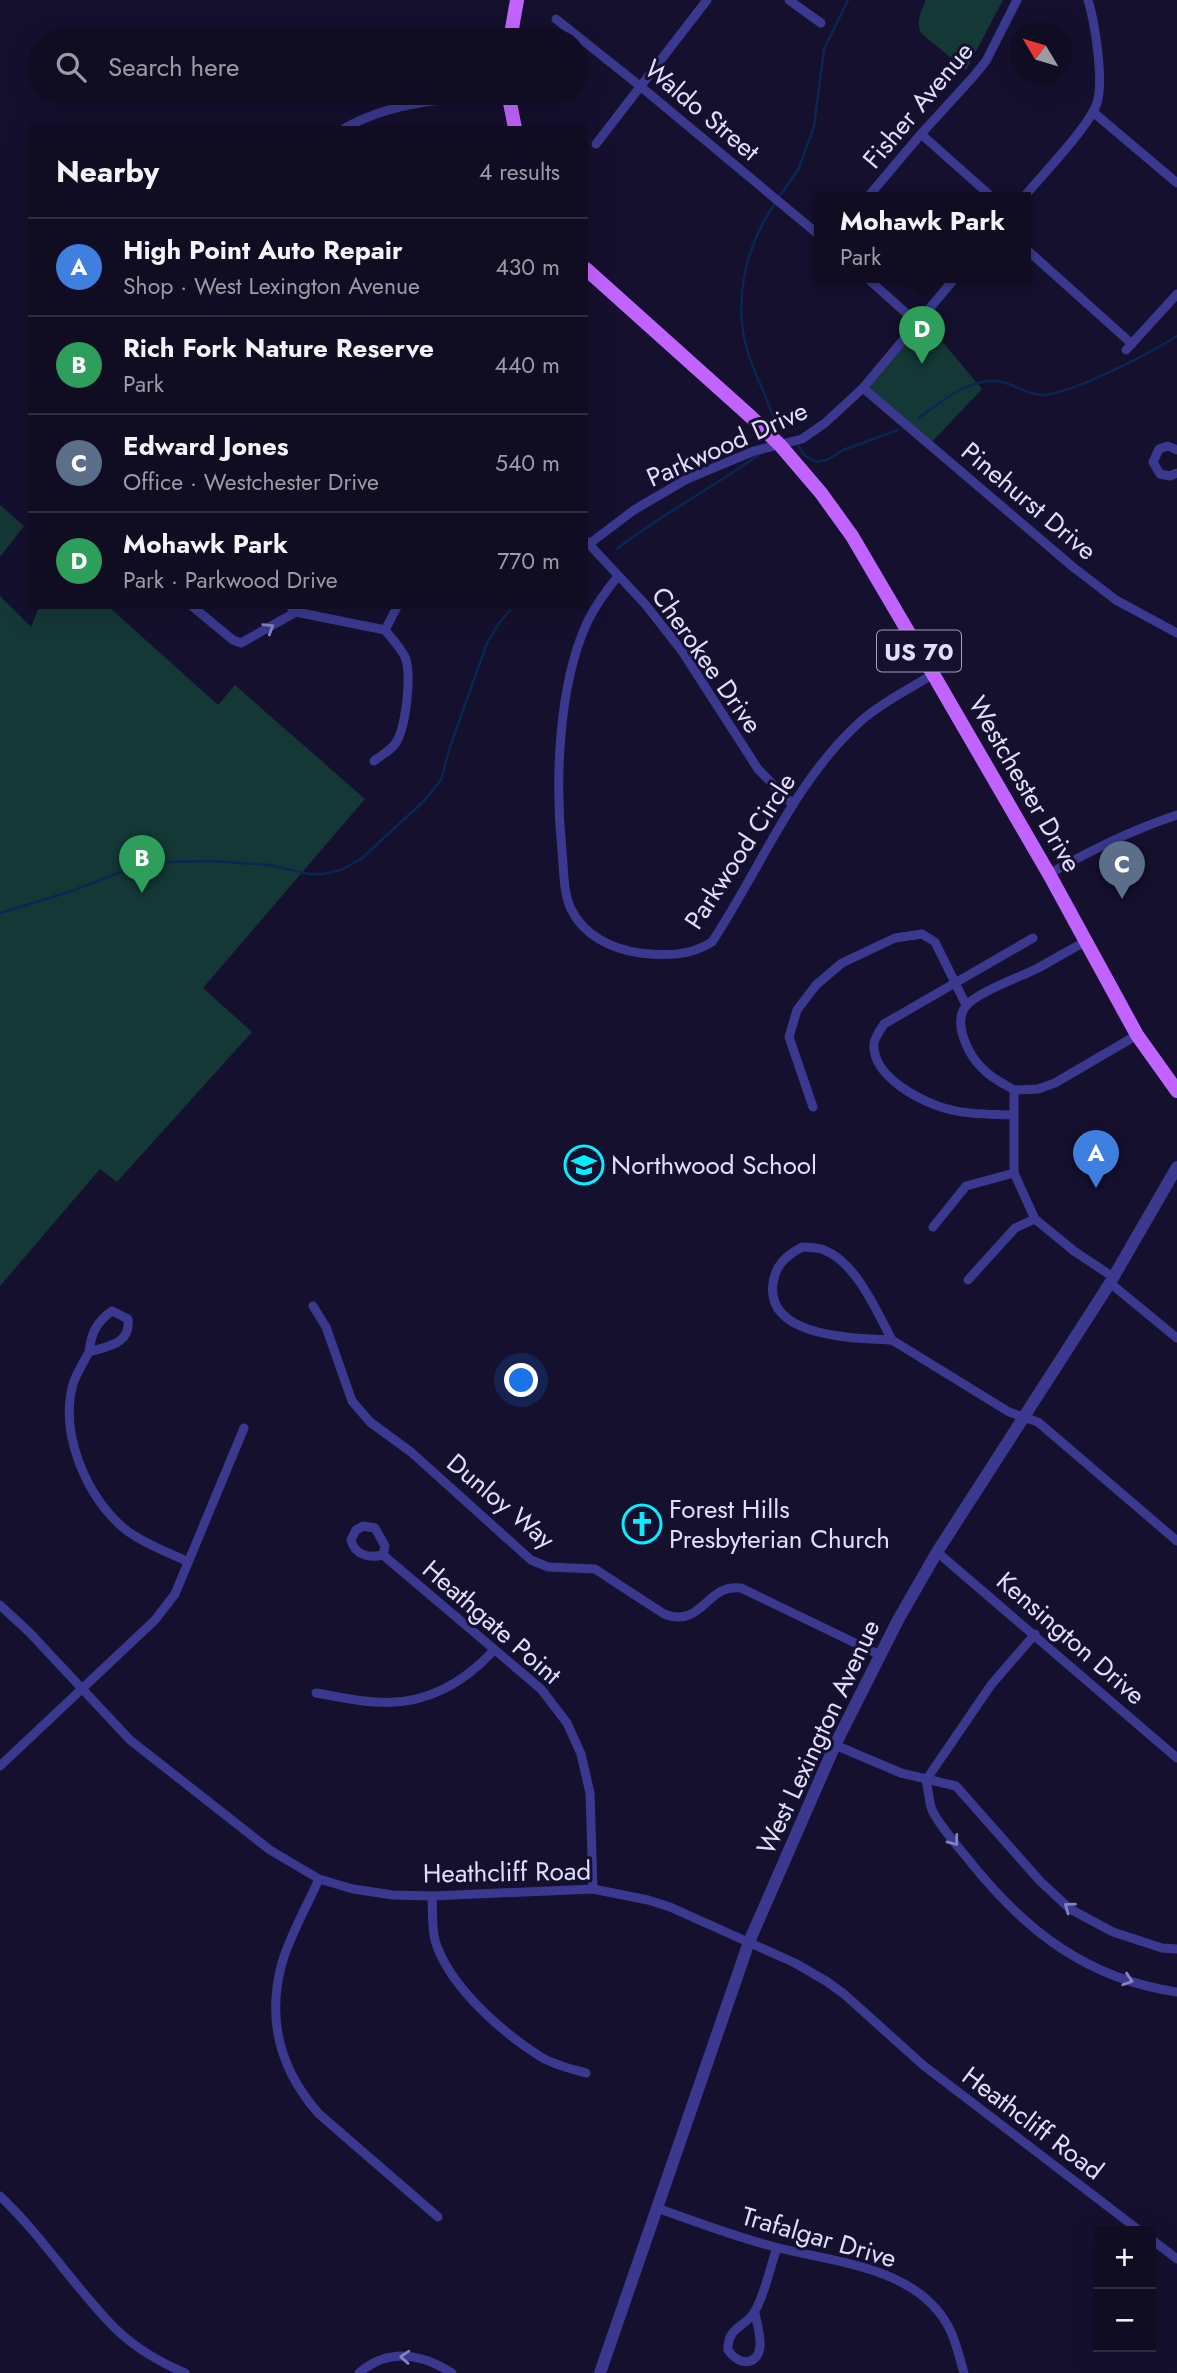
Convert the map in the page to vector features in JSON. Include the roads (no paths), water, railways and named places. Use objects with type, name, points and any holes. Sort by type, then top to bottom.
[{"type":"main road","points":[[512,28],[517,0]]},
{"type":"main road","points":[[510,105],[515,126]]},
{"type":"main road","name":"Westchester Drive","points":[[588,271],[780,445],[821,493],[852,537],[933,674],[1049,874],[1137,1035],[1177,1091]]},
{"type":"street","points":[[596,144],[707,0]]},
{"type":"street","points":[[789,0],[821,23]]},
{"type":"street","name":"Fisher Avenue","points":[[872,192],[974,77],[986,61],[1017,0]]},
{"type":"street","points":[[1028,192],[1093,112],[1098,100],[1097,48],[1088,0]]},
{"type":"street","name":"Waldo Street","points":[[556,19],[567,28]]},
{"type":"street","name":"Waldo Street","points":[[588,45],[814,231]]},
{"type":"street","points":[[350,126],[393,107],[407,105]]},
{"type":"street","points":[[1093,112],[1177,183]]},
{"type":"street","points":[[921,134],[986,192]]},
{"type":"street","points":[[1031,253],[1129,347],[1177,293]]},
{"type":"street","points":[[873,283],[917,323]]},
{"type":"street","name":"Parkwood Drive","points":[[588,542],[634,510],[687,479],[733,458],[802,439],[817,429],[844,408],[863,388],[951,283]]},
{"type":"street","points":[[1167,305],[1177,311]]},
{"type":"street","name":"Pinehurst Drive","points":[[863,388],[1073,567],[1116,600],[1177,633]]},
{"type":"street","points":[[1177,450],[1168,446],[1159,449],[1153,462],[1160,474],[1170,476],[1177,473]]},
{"type":"street","name":"Cherokee Drive","points":[[588,542],[645,604],[682,651],[758,769],[793,805]]},
{"type":"street","name":"Parkwood Circle","points":[[618,576],[593,612],[581,638],[569,680],[559,777],[561,834],[567,895],[571,909],[579,922],[607,945],[627,951],[661,955],[698,951],[712,942],[793,805],[820,766],[863,720],[933,674]]},
{"type":"street","points":[[195,609],[233,640],[241,643],[293,609],[385,630],[405,657],[408,669],[405,713],[395,745],[374,761]]},
{"type":"street","points":[[385,630],[396,609]]},
{"type":"street","points":[[1049,874],[1103,843],[1177,815]]},
{"type":"street","points":[[813,1107],[789,1037],[797,1010],[816,985],[842,963],[895,938],[922,934],[935,942],[966,1005]]},
{"type":"street","points":[[1013,1115],[967,1113],[929,1103],[896,1084],[878,1064],[874,1041],[884,1024],[1033,938]]},
{"type":"street","points":[[1084,942],[1036,970],[995,987],[966,1005],[961,1016],[962,1034],[970,1050],[983,1069],[1014,1090],[1038,1089],[1055,1083],[1137,1035]]},
{"type":"street","points":[[1014,1090],[1014,1173],[1035,1219],[1112,1280],[1177,1338]]},
{"type":"street","name":"West Lexington Avenue","points":[[600,2373],[749,1942],[835,1745],[880,1655],[937,1552],[1112,1280],[1177,1167]]},
{"type":"street","points":[[933,1227],[966,1186],[1014,1173]]},
{"type":"street","points":[[968,1280],[1014,1228],[1035,1219]]},
{"type":"street","points":[[892,1340],[864,1289],[842,1261],[823,1250],[803,1247],[785,1256],[775,1273],[772,1288],[777,1305],[785,1316],[798,1326],[829,1336],[892,1340],[1009,1412],[1038,1422],[1177,1541]]},
{"type":"street","name":"Dunloy Way","points":[[313,1306],[326,1327],[352,1401],[359,1411],[411,1452],[531,1560],[548,1567],[595,1569],[671,1617],[691,1615],[724,1589],[741,1588],[880,1655]]},
{"type":"street","points":[[89,1352],[120,1341],[129,1329],[128,1319],[112,1311],[105,1316],[91,1335],[89,1352],[74,1381],[70,1406],[73,1443],[83,1473],[100,1504],[127,1530],[188,1562]]},
{"type":"street","points":[[0,1766],[155,1620],[174,1594],[244,1428]]},
{"type":"street","name":"Kensington Drive","points":[[937,1552],[1177,1758]]},
{"type":"street","name":"Heathgate Point","points":[[383,1555],[541,1689],[567,1723],[581,1754],[590,1793],[593,1889]]},
{"type":"street","name":"Heathcliff Road","points":[[0,1605],[141,1749],[270,1850],[319,1879],[353,1889],[392,1895],[432,1896],[593,1889],[648,1900],[749,1942],[795,1963],[835,1988],[923,2065],[1133,2226]]},
{"type":"street","points":[[1035,1634],[991,1685],[926,1780],[932,1810],[993,1889],[1048,1941],[1084,1963],[1126,1980],[1177,1992]]},
{"type":"street","points":[[316,1693],[373,1702],[405,1702],[450,1687],[474,1672],[494,1650]]},
{"type":"street","points":[[835,1745],[901,1773],[957,1786],[1040,1881],[1070,1909],[1113,1932],[1162,1948],[1177,1949]]},
{"type":"street","points":[[319,1879],[282,1964],[276,2002],[277,2032],[287,2069],[302,2095],[319,2115],[438,2217]]},
{"type":"street","points":[[432,1896],[433,1927],[438,1949],[464,1992],[499,2025],[542,2058],[586,2073]]},
{"type":"street","points":[[0,2196],[52,2252],[109,2323],[148,2355],[185,2373]]},
{"type":"street","name":"Trafalgar Drive","points":[[657,2208],[777,2248],[882,2273],[908,2286],[931,2304],[951,2331],[964,2373]]},
{"type":"street","points":[[1156,2243],[1177,2259]]},
{"type":"street","points":[[755,2313],[733,2332],[728,2342],[728,2350],[738,2361],[746,2363],[754,2360],[759,2352],[755,2313],[777,2248]]},
{"type":"street","points":[[359,2373],[372,2362],[384,2357],[400,2356],[420,2358],[452,2373]]},
{"type":"waterway","points":[[779,197],[798,170],[814,127],[824,49],[848,0]]},
{"type":"waterway","points":[[775,203],[749,256],[741,314],[748,353],[779,434]]},
{"type":"waterway","points":[[919,418],[955,393],[985,381],[1002,382],[1037,395],[1057,393],[1131,362],[1177,336]]},
{"type":"waterway","points":[[797,444],[804,455],[816,462],[827,460],[843,450],[898,430]]},
{"type":"waterway","points":[[618,548],[763,452]]},
{"type":"waterway","points":[[0,913],[72,891],[134,867],[168,862],[213,861],[270,865],[308,874],[323,874],[341,870],[361,859],[425,800],[441,780],[487,643],[511,609]]},
{"type":"place","name":"Mohawk Park","points":[[922,364]]},
{"type":"place","name":"Rich Fork Nature Reserve","points":[[142,893]]},
{"type":"place","name":"Edward Jones","points":[[1122,899]]},
{"type":"place","name":"Northwood School","points":[[584,1165]]},
{"type":"place","name":"High Point Auto Repair","points":[[1096,1188]]},
{"type":"place","name":"Forest Hills Presbyterian Church","points":[[642,1524]]}]
